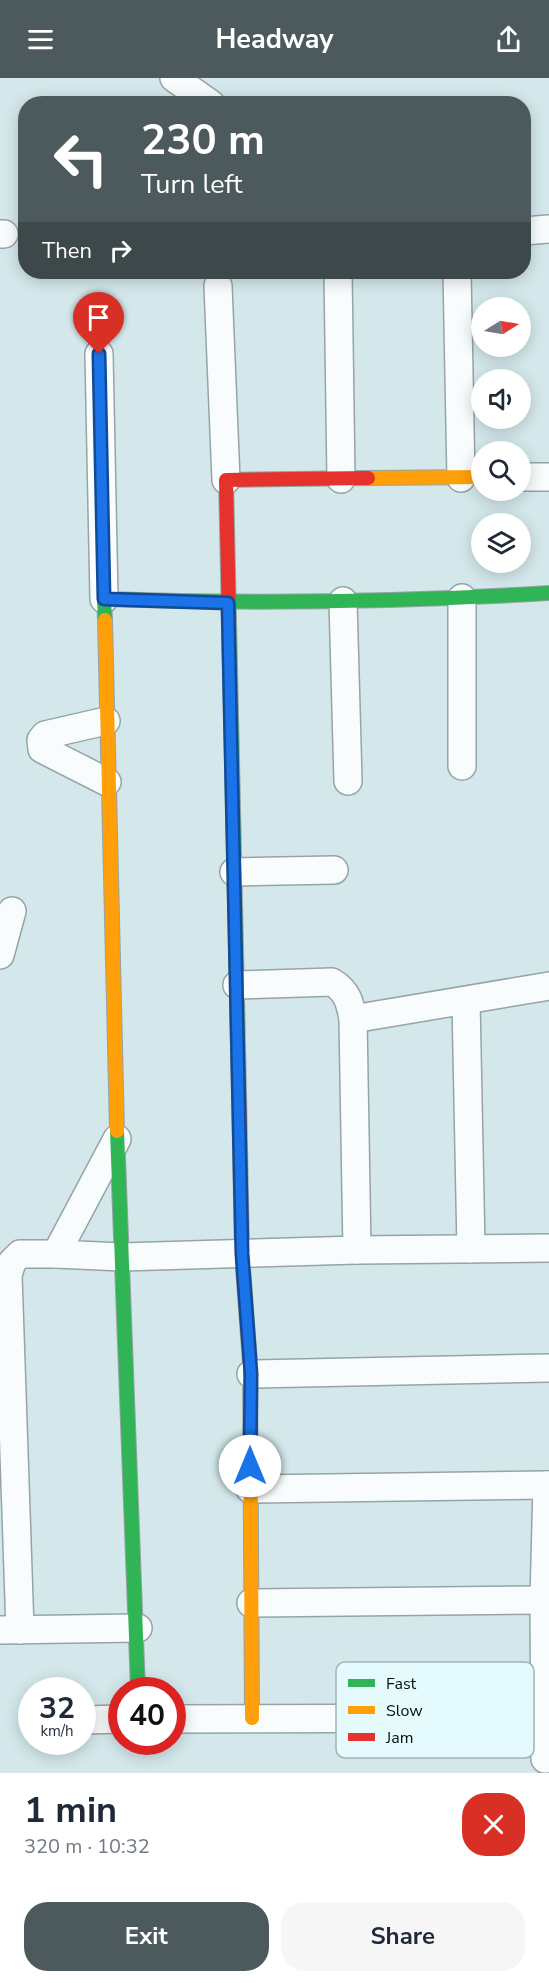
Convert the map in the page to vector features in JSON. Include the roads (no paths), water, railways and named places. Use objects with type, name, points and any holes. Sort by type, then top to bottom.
[{"type":"street","points":[[174,78],[200,96]]},
{"type":"street","points":[[531,230],[549,229]]},
{"type":"street","points":[[338,279],[341,479]]},
{"type":"street","points":[[226,480],[471,477],[457,279]]},
{"type":"street","points":[[218,286],[226,480],[242,1254],[251,1374],[252,1718]]},
{"type":"street","points":[[99,354],[107,782],[117,1139],[138,1628],[138,1677]]},
{"type":"street","points":[[531,477],[549,477]]},
{"type":"street","points":[[104,599],[228,603],[462,598],[549,593]]},
{"type":"street","points":[[462,598],[462,766]]},
{"type":"street","points":[[343,601],[348,781]]},
{"type":"street","points":[[106,721],[45,735],[41,740],[42,748],[107,782]]},
{"type":"street","points":[[234,872],[334,870]]},
{"type":"street","points":[[0,955],[12,911]]},
{"type":"street","points":[[237,985],[332,982],[344,989],[351,1003],[357,1250]]},
{"type":"street","points":[[353,1019],[549,986]]},
{"type":"street","points":[[466,1000],[471,1249]]},
{"type":"street","points":[[56,1254],[117,1139]]},
{"type":"street","points":[[138,1628],[10,1630],[8,1275],[12,1262],[20,1254],[122,1257],[357,1250],[549,1248]]},
{"type":"street","points":[[251,1374],[549,1368]]},
{"type":"street","points":[[250,1490],[548,1485],[544,1600],[546,1759]]},
{"type":"street","points":[[251,1603],[544,1600]]},
{"type":"street","points":[[186,1719],[336,1718]]},
{"type":"street","points":[[534,1718],[544,1718]]}]
